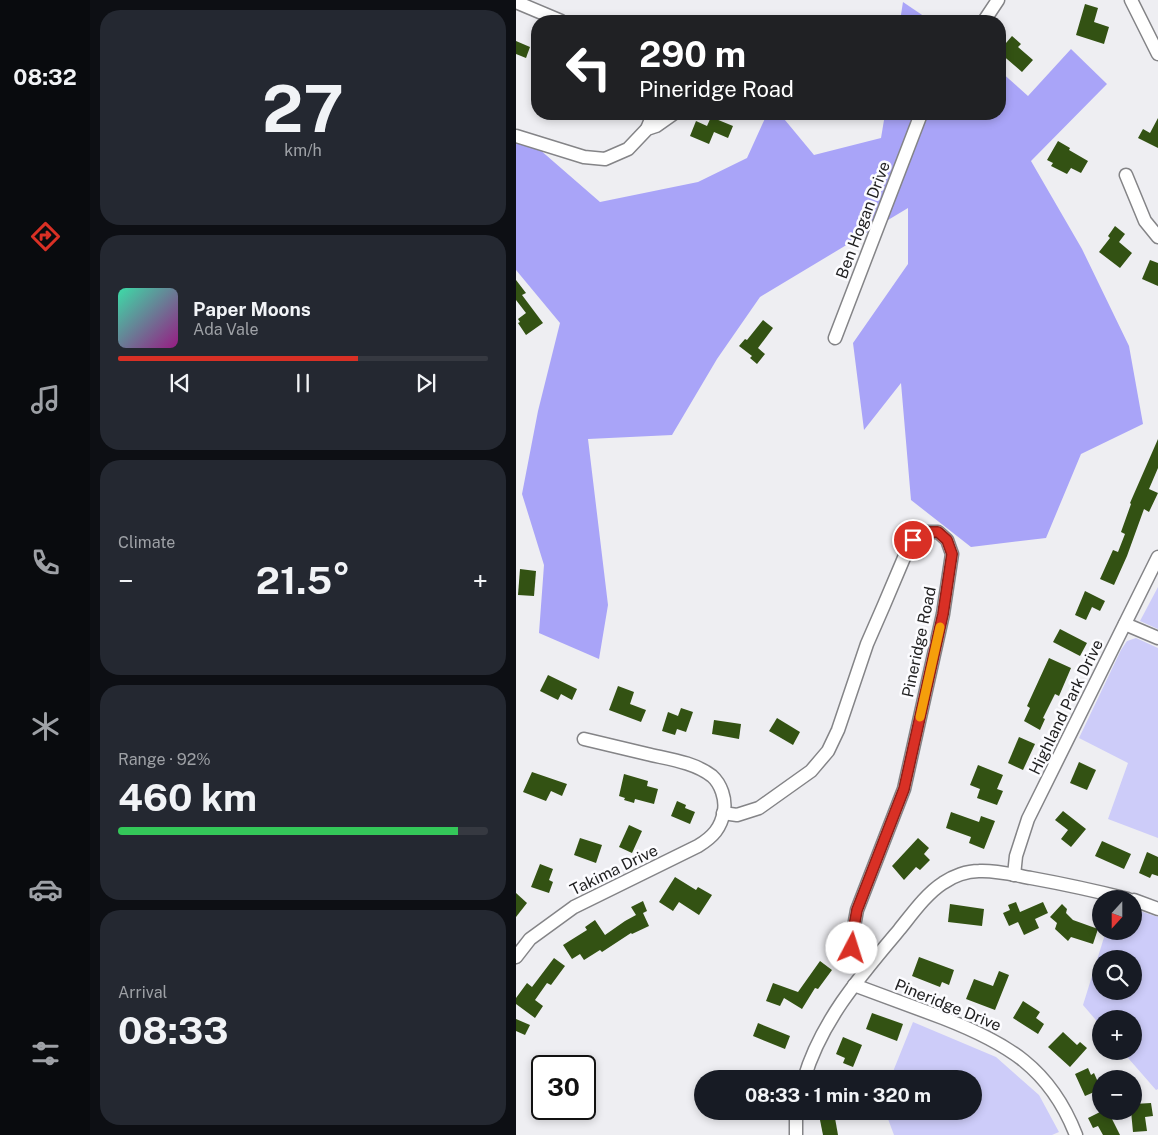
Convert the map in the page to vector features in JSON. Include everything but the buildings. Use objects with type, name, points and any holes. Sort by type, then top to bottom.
[{"type":"street","points":[[988,15],[998,0]]},
{"type":"street","points":[[1131,0],[1158,54]]},
{"type":"street","points":[[516,2],[547,15]]},
{"type":"street","points":[[648,129],[651,120]]},
{"type":"street","points":[[516,136],[584,157],[605,158],[628,149],[648,129],[664,120]]},
{"type":"street","name":"Ben Hogan Drive","points":[[835,338],[919,120]]},
{"type":"street","points":[[1126,175],[1145,221],[1158,236]]},
{"type":"street","name":"Pineridge Road","points":[[724,813],[737,816],[759,808],[811,771],[828,751],[838,730],[867,644],[909,546],[920,532],[938,532],[947,540],[952,554],[943,614],[904,789],[857,910],[852,948],[857,961],[865,970]]},
{"type":"street","name":"Highland Park Drive","points":[[1014,875],[1016,856],[1028,819],[1158,556]]},
{"type":"street","points":[[1125,624],[1158,638]]},
{"type":"street","points":[[584,739],[677,761],[704,771],[712,777],[720,788],[724,800],[724,813]]},
{"type":"street","name":"Takima Drive","points":[[516,957],[530,939],[574,907],[706,841],[719,828],[724,813]]},
{"type":"street","points":[[807,1070],[819,1038],[830,1018],[865,970],[923,900],[942,884],[955,876],[978,871],[1014,875],[1092,890]]},
{"type":"street","points":[[1142,903],[1158,909]]},
{"type":"street","name":"Pineridge Drive","points":[[854,985],[980,1033],[1004,1046],[1038,1073],[1070,1120],[1076,1135]]},
{"type":"street","points":[[796,1120],[796,1135]]},
{"type":"shaded area","points":[[903,2],[922,15],[901,15]]},
{"type":"shaded area","points":[[1071,49],[1107,84],[1031,161],[1082,249],[1129,346],[1143,424],[1081,454],[1046,538],[971,547],[911,500],[901,383],[864,430],[853,343],[908,264],[908,208],[760,297],[717,359],[672,435],[588,439],[608,605],[599,659],[539,633],[544,565],[522,494],[538,411],[560,323],[516,270],[516,129],[600,202],[698,182],[747,158],[764,120],[785,120],[814,155],[881,138],[884,120],[1006,120],[1006,76],[1028,96]]},
{"type":"shaded area","points":[[1158,587],[1158,629],[1140,621]]},
{"type":"shaded area","points":[[1136,638],[1158,648],[1158,838],[1108,819],[1128,763],[1079,738],[1121,650],[1127,641]]},
{"type":"shaded area","points":[[1142,912],[1158,917],[1158,1089],[1156,1090],[1142,1074],[1142,1070],[1139,1070],[1130,1060],[1142,1060],[1142,1010],[1092,1010],[1092,1016],[1083,1005],[1092,976],[1092,1000],[1142,1000],[1142,950],[1100,950],[1103,940],[1142,940]]},
{"type":"shaded area","points":[[913,1022],[996,1057],[1039,1095],[1059,1132],[1052,1135],[894,1135],[888,1120],[982,1120],[982,1070],[894,1070]]},
{"type":"slow traffic","points":[[920,717],[940,627]]},
{"type":"route","points":[[852,948],[857,910],[904,789],[943,614],[952,554],[947,540],[938,532],[920,532],[913,540]]}]
